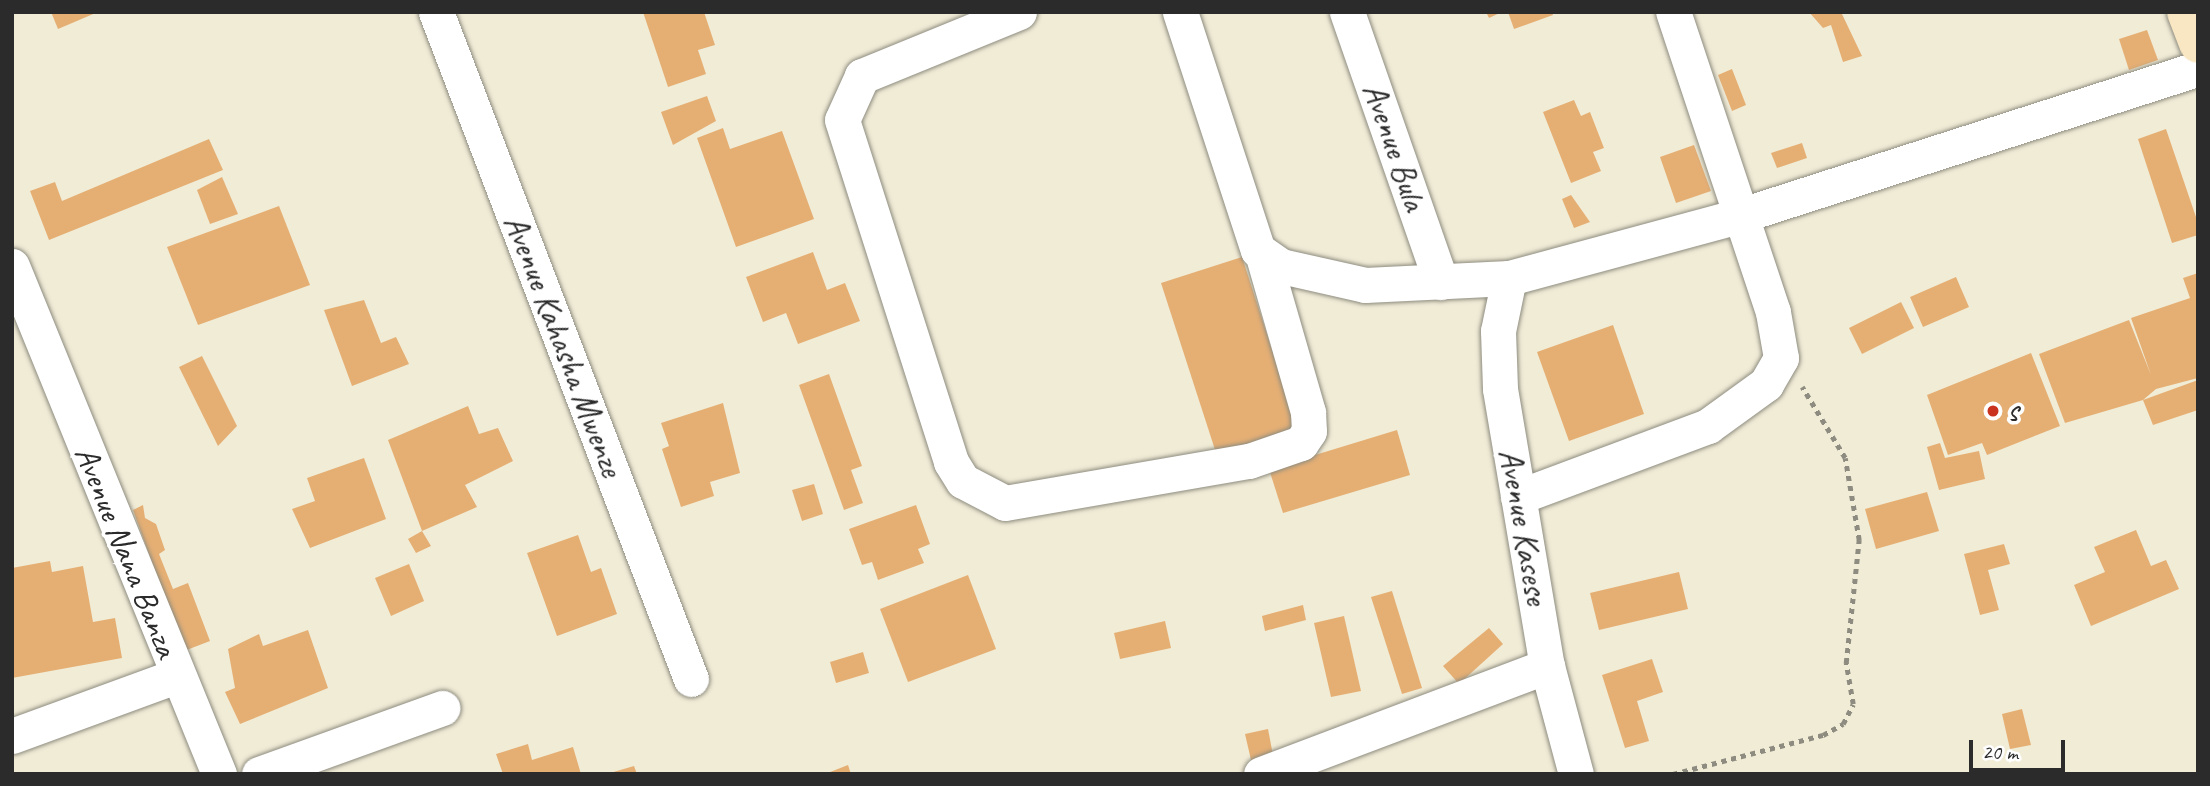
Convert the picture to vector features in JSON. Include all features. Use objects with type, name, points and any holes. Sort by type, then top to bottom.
[{"type":"street","name":"Avenue Kahasha Mwenze","points":[[436,12],[691,679]]},
{"type":"street","points":[[1019,12],[862,76],[842,120],[951,462],[963,481],[1005,503],[1249,461],[1301,443],[1309,431],[1308,412],[1263,256],[1180,12]]},
{"type":"street","name":"Avenue Bula","points":[[1347,12],[1441,282]]},
{"type":"street","points":[[1518,497],[1708,426],[1766,384],[1781,358],[1742,215],[1673,12]]},
{"type":"street","points":[[1263,256],[1343,283],[1509,278],[1742,215],[2195,38]]},
{"type":"street","name":"Avenue Nana Banza","points":[[12,266],[176,676],[12,736]]},
{"type":"street","name":"Avenue Kasese","points":[[1509,278],[1498,331],[1500,389],[1546,666],[1576,774]]},
{"type":"street","points":[[1261,774],[1546,666]]},
{"type":"street","points":[[176,676],[219,774]]},
{"type":"street","points":[[259,774],[442,708]]},
{"type":"path","points":[[1673,774],[1823,736],[1843,724],[1853,704],[1846,663],[1859,540],[1846,458],[1781,358]]},
{"type":"building","points":[[51,12],[98,12],[58,29]]},
{"type":"building","points":[[643,12],[704,12],[715,45],[698,50],[706,74],[668,87]]},
{"type":"building","points":[[1486,12],[1502,12],[1489,18]]},
{"type":"building","points":[[1508,12],[1552,12],[1553,15],[1514,29]]},
{"type":"building","points":[[1809,12],[1841,12],[1862,56],[1843,62],[1831,25],[1823,28]]},
{"type":"building","points":[[2147,30],[2158,60],[2129,70],[2119,39]]},
{"type":"building","points":[[1732,69],[1746,105],[1732,111],[1718,75]]},
{"type":"building","points":[[707,96],[716,121],[673,145],[661,112]]},
{"type":"building","points":[[1574,100],[1581,116],[1590,112],[1604,148],[1593,152],[1601,171],[1571,183],[1543,112]]},
{"type":"building","points":[[723,128],[730,149],[782,131],[814,219],[736,247],[697,138]]},
{"type":"building","points":[[2166,129],[2198,223],[2198,235],[2172,243],[2138,139]]},
{"type":"building","points":[[209,139],[223,170],[49,240],[30,191],[55,182],[62,201]]},
{"type":"building","points":[[1802,143],[1807,158],[1777,168],[1771,153]]},
{"type":"building","points":[[1694,145],[1711,191],[1676,203],[1660,157]]},
{"type":"building","points":[[222,177],[238,214],[210,224],[197,190]]},
{"type":"building","points":[[1571,195],[1590,222],[1574,228],[1562,199]]},
{"type":"building","points":[[279,206],[310,285],[198,325],[167,247]]},
{"type":"building","points":[[813,252],[827,290],[845,283],[860,321],[798,344],[786,313],[763,322],[746,277]]},
{"type":"building","points":[[1242,257],[1299,433],[1218,459],[1161,283]]},
{"type":"building","points":[[2198,273],[2198,378],[2156,389],[2143,400],[2065,423],[2039,354],[2129,320],[2151,375],[2131,318],[2190,298],[2183,278]]},
{"type":"building","points":[[1956,277],[1969,307],[1923,327],[1910,297]]},
{"type":"building","points":[[364,300],[381,343],[396,337],[409,364],[352,386],[324,310]]},
{"type":"building","points":[[1901,302],[1914,328],[1862,354],[1849,328]]},
{"type":"building","points":[[1613,325],[1644,414],[1569,441],[1537,352]]},
{"type":"building","name":"s","points":[[2031,353],[2060,426],[1987,455],[1982,443],[1948,455],[1927,395]]},
{"type":"building","points":[[202,356],[237,426],[218,446],[179,367]]},
{"type":"building","points":[[829,374],[862,466],[851,470],[863,503],[844,510],[799,385]]},
{"type":"building","points":[[2198,380],[2198,410],[2153,425],[2143,400]]},
{"type":"building","points":[[723,403],[740,473],[710,482],[714,496],[681,507],[662,449],[669,446],[661,423]]},
{"type":"building","points":[[468,406],[479,434],[498,428],[513,461],[465,485],[477,507],[422,531],[388,440]]},
{"type":"building","points":[[1397,430],[1410,475],[1283,513],[1269,469]]},
{"type":"building","points":[[1940,443],[1945,458],[1979,451],[1985,479],[1939,490],[1927,447]]},
{"type":"building","points":[[364,458],[386,519],[310,548],[292,509],[315,501],[307,478]]},
{"type":"building","points":[[814,484],[823,514],[802,521],[792,490]]},
{"type":"building","points":[[1927,492],[1939,531],[1876,549],[1865,509]]},
{"type":"building","points":[[143,505],[145,518],[156,524],[165,550],[159,554],[173,589],[188,583],[210,641],[184,651],[133,510]]},
{"type":"building","points":[[916,505],[930,544],[918,549],[924,563],[878,580],[872,562],[862,565],[849,529]]},
{"type":"building","points":[[2136,530],[2151,566],[2166,560],[2179,589],[2091,626],[2074,585],[2105,572],[2094,547]]},
{"type":"building","points":[[422,531],[431,546],[416,553],[408,539]]},
{"type":"building","points":[[578,535],[591,572],[601,568],[617,614],[557,636],[527,553]]},
{"type":"building","points":[[2004,544],[2010,564],[1988,570],[1999,610],[1980,615],[1964,554]]},
{"type":"building","points":[[50,561],[52,572],[83,566],[93,622],[115,618],[122,658],[12,678],[12,568]]},
{"type":"building","points":[[409,564],[424,601],[391,616],[375,578]]},
{"type":"building","points":[[1679,572],[1688,609],[1599,630],[1590,593]]},
{"type":"building","points":[[968,575],[996,649],[908,682],[880,609]]},
{"type":"building","points":[[1392,591],[1422,688],[1402,694],[1371,597]]},
{"type":"building","points":[[1303,605],[1306,620],[1265,631],[1262,616]]},
{"type":"building","points":[[1344,616],[1361,691],[1331,697],[1314,623]]},
{"type":"building","points":[[1165,621],[1171,648],[1120,659],[1114,633]]},
{"type":"building","points":[[1489,628],[1503,644],[1459,684],[1443,666]]},
{"type":"building","points":[[308,630],[328,688],[240,724],[225,692],[235,688],[228,649],[259,634],[263,646]]},
{"type":"building","points":[[863,652],[869,673],[836,683],[830,662]]},
{"type":"building","points":[[1652,659],[1663,692],[1637,701],[1649,741],[1625,748],[1602,675]]},
{"type":"building","points":[[2022,709],[2031,745],[2010,749],[2002,714]]},
{"type":"building","points":[[1268,729],[1273,755],[1251,760],[1245,734]]},
{"type":"building","points":[[528,744],[532,760],[573,747],[581,774],[503,774],[496,754]]},
{"type":"building","points":[[848,765],[851,774],[825,774]]},
{"type":"building","points":[[634,766],[637,774],[610,774],[610,773]]},
{"type":"place","name":"s","points":[[1993,411]]}]
